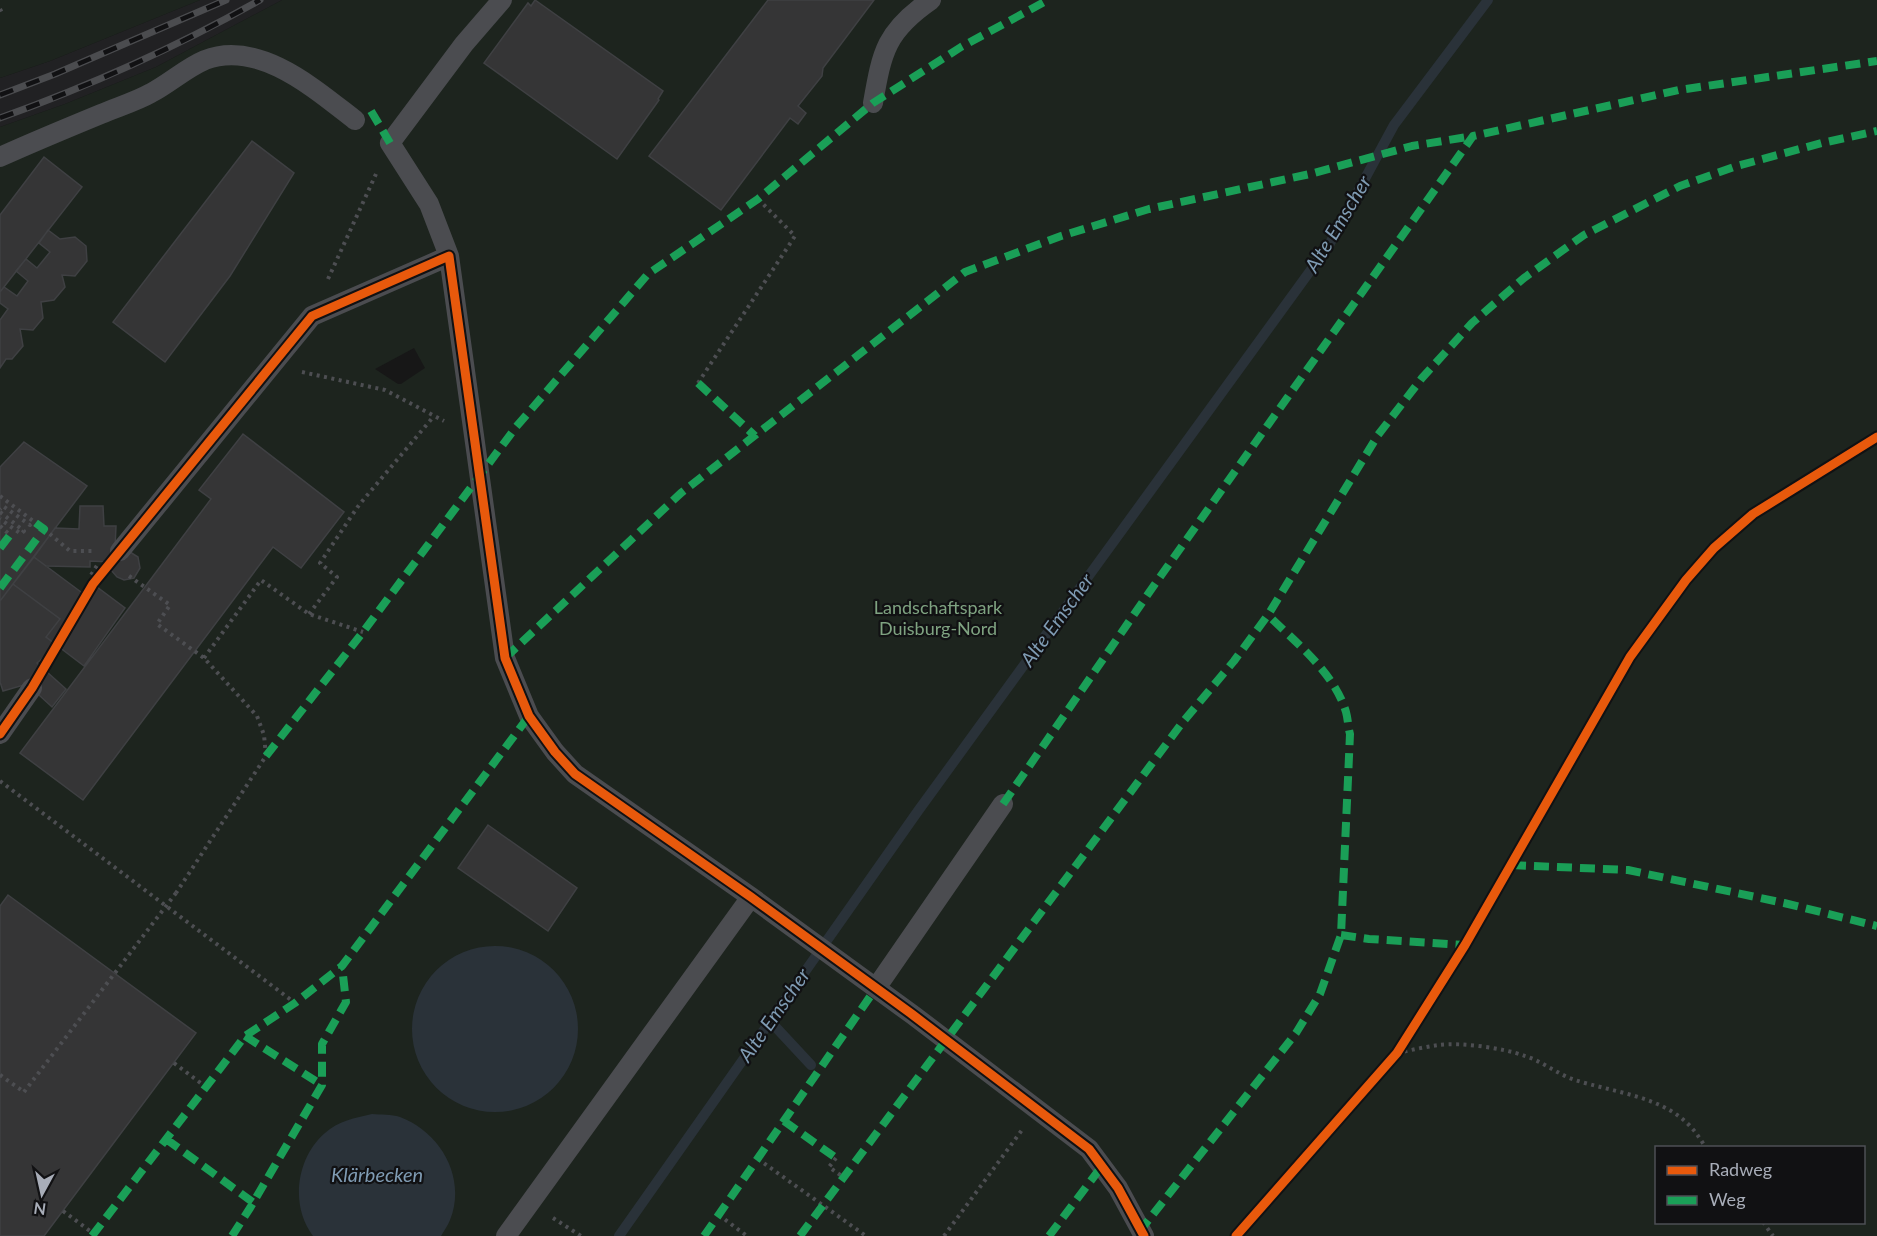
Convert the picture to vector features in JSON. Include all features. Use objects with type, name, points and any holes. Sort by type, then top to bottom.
[{"type":"lane","points":[[502,0],[464,44],[390,143],[429,204],[449,256],[505,658],[530,716],[555,752],[575,774],[800,932],[1089,1149],[1118,1188],[1144,1236]]},
{"type":"lane","points":[[873,103],[880,62],[888,41],[900,25],[931,0]]},
{"type":"lane","points":[[0,157],[151,93],[193,66],[215,57],[241,57],[284,69],[299,77],[355,120]]},
{"type":"lane","points":[[120,551],[312,316],[449,256]]},
{"type":"lane","points":[[0,734],[32,688]]},
{"type":"lane","points":[[876,988],[1003,804]]},
{"type":"lane","points":[[506,1236],[751,897]]},
{"type":"path","points":[[0,9],[3,15]]},
{"type":"path","points":[[312,316],[390,143]]},
{"type":"path","points":[[698,384],[795,236],[759,199]]},
{"type":"path","points":[[270,366],[385,390],[474,437]]},
{"type":"path","points":[[309,614],[337,577],[320,563],[359,505],[434,416]]},
{"type":"path","points":[[0,496],[33,521],[30,525],[3,506],[0,511],[24,531],[21,534],[0,519]]},
{"type":"path","points":[[0,526],[10,535]]},
{"type":"path","points":[[44,529],[70,551],[98,551]]},
{"type":"path","points":[[0,1075],[24,1092],[176,893],[266,756],[264,735],[257,716],[204,658],[157,624],[170,605],[127,575]]},
{"type":"path","points":[[204,658],[261,580],[309,614],[363,632]]},
{"type":"path","points":[[0,782],[295,1002]]},
{"type":"path","points":[[1397,1053],[1440,1045],[1506,1050],[1527,1056],[1566,1076],[1616,1089],[1670,1112],[1689,1124],[1705,1146]]},
{"type":"path","points":[[174,1063],[206,1087]]},
{"type":"path","points":[[944,1236],[1037,1110]]},
{"type":"path","points":[[836,1158],[830,1167],[843,1177]]},
{"type":"path","points":[[758,1159],[866,1236]]},
{"type":"path","points":[[530,1202],[581,1236]]},
{"type":"path","points":[[63,1211],[94,1234]]},
{"type":"path","points":[[719,1215],[747,1236]]},
{"type":"shaded area","points":[[200,0],[282,0],[156,67],[65,104],[0,127],[0,78],[50,61]]},
{"type":"green space","points":[[0,0],[200,0],[50,61],[0,78]]},
{"type":"green space","name":"Landschaftspark Duisburg-Nord","points":[[282,0],[1877,0],[1877,1236],[0,1236],[0,127],[65,104],[156,67]]},
{"type":"water","points":[[495,946],[527,952],[554,970],[572,997],[578,1029],[572,1061],[554,1088],[527,1106],[495,1112],[463,1106],[436,1088],[418,1061],[412,1029],[418,997],[436,970],[463,952]]},
{"type":"water","name":"Klärbecken","points":[[372,1114],[397,1116],[414,1124],[427,1133],[446,1158],[455,1188],[454,1204],[450,1220],[441,1236],[313,1236],[306,1224],[301,1211],[300,1183],[302,1169],[315,1143],[335,1126]]},
{"type":"pier","points":[[414,348],[425,368],[401,384],[375,369]]},
{"type":"building","points":[[535,0],[663,91],[617,159],[484,63],[528,3],[531,6]]},
{"type":"building","points":[[768,0],[874,0],[823,68],[822,76],[798,106],[806,113],[798,124],[790,118],[721,210],[649,156]]},
{"type":"building","points":[[252,141],[294,173],[230,276],[165,362],[113,322]]},
{"type":"building","points":[[44,157],[82,187],[0,292],[0,215]]},
{"type":"building","points":[[48,230],[60,239],[75,237],[86,246],[87,261],[75,276],[62,275],[65,287],[54,300],[41,302],[43,318],[33,330],[20,329],[23,346],[12,359],[6,359],[0,368],[0,320],[8,309],[0,303],[0,292],[4,287],[17,296],[28,281],[16,271],[26,259],[37,268],[50,252],[39,243]]},
{"type":"building","points":[[243,434],[344,512],[301,568],[273,547],[83,800],[20,753],[211,499],[199,490]]},
{"type":"building","points":[[24,442],[87,486],[0,601],[0,467]]},
{"type":"building","points":[[80,506],[103,506],[104,526],[116,526],[115,548],[138,557],[140,568],[134,578],[124,580],[117,577],[111,570],[111,562],[90,561],[90,567],[46,566],[34,557],[55,528],[79,529]]},
{"type":"building","points":[[34,557],[85,595],[93,584],[125,608],[84,666],[46,637],[60,619],[13,584]]},
{"type":"building","points":[[13,584],[60,619],[46,637],[58,646],[37,663],[66,689],[52,707],[27,684],[3,691],[0,682],[0,601]]},
{"type":"building","points":[[488,825],[577,888],[548,931],[458,868]]},
{"type":"building","points":[[8,895],[196,1033],[44,1236],[0,1236],[0,906]]},
{"type":"waterway","name":"Alte Emscher","points":[[619,1236],[918,811],[1329,245],[1394,125],[1488,0]]},
{"type":"waterway","points":[[770,1021],[811,1065]]},
{"type":"railway","points":[[0,95],[55,74],[226,0]]},
{"type":"railway","points":[[0,118],[133,65],[260,0]]},
{"type":"marked path","points":[[266,756],[363,632],[516,427],[648,274],[758,199],[873,103],[961,47],[1048,0]]},
{"type":"marked path","points":[[1003,804],[1155,584],[1473,136],[1679,90],[1877,61]]},
{"type":"marked path","points":[[371,111],[390,143]]},
{"type":"marked path","points":[[800,1236],[1182,723],[1234,661],[1268,615],[1378,435],[1422,378],[1472,323],[1524,278],[1584,235],[1680,186],[1737,166],[1877,131]]},
{"type":"marked path","points":[[505,658],[681,493],[965,272],[1061,236],[1149,209],[1310,174],[1412,146],[1473,136]]},
{"type":"marked path","points":[[698,383],[755,436]]},
{"type":"marked path","points":[[0,588],[44,529],[33,521]]},
{"type":"marked path","points":[[0,548],[10,535]]},
{"type":"marked path","points":[[1139,1232],[1296,1033],[1320,994],[1341,935],[1350,734],[1347,715],[1333,684],[1323,671],[1302,647],[1268,615]]},
{"type":"marked path","points":[[92,1236],[245,1036],[295,1003],[342,966],[529,716]]},
{"type":"marked path","points":[[1511,865],[1628,870],[1784,903],[1877,926]]},
{"type":"marked path","points":[[1341,935],[1465,945]]},
{"type":"marked path","points":[[232,1236],[322,1085],[322,1044],[346,1002],[342,966]]},
{"type":"marked path","points":[[704,1236],[876,988]]},
{"type":"marked path","points":[[245,1036],[322,1085]]},
{"type":"marked path","points":[[784,1121],[836,1158]]},
{"type":"marked path","points":[[166,1139],[254,1203]]},
{"type":"marked path","points":[[1049,1236],[1102,1166]]},
{"type":"cycle path","points":[[0,734],[32,688],[93,584],[312,316],[449,256],[505,658],[529,716],[555,752],[575,774],[751,897],[913,1015],[1089,1149],[1118,1188],[1144,1236]]},
{"type":"cycle path","points":[[1236,1236],[1397,1053],[1465,945],[1630,657],[1686,580],[1714,548],[1753,514],[1877,437]]}]
